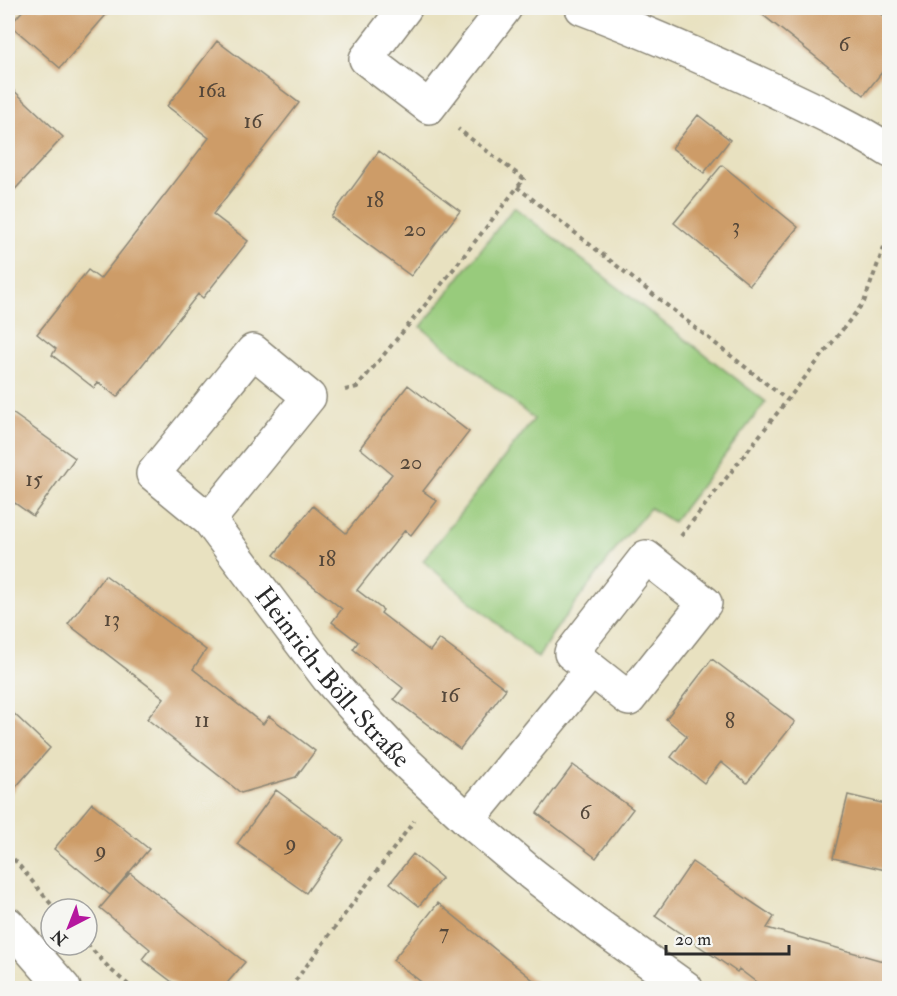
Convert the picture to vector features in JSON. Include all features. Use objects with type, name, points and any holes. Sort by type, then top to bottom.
[{"type":"street","points":[[405,8],[366,59],[429,107],[505,8]]},
{"type":"street","points":[[582,8],[637,29],[757,82],[890,150]]},
{"type":"street","name":"Heinrich-Böll-Straße","points":[[309,397],[253,351],[153,474],[209,520],[328,678],[363,718],[436,791],[532,874],[595,923],[686,988]]},
{"type":"street","points":[[209,520],[309,397]]},
{"type":"street","points":[[646,557],[705,603],[629,699],[591,670],[571,653],[646,557]]},
{"type":"street","points":[[468,820],[591,670]]},
{"type":"street","points":[[8,924],[64,988]]},
{"type":"path","points":[[309,397],[357,387],[430,299],[524,179],[429,107]]},
{"type":"path","points":[[518,187],[787,400]]},
{"type":"path","points":[[658,566],[864,302],[885,244],[890,239]]},
{"type":"path","points":[[290,988],[436,791]]},
{"type":"path","points":[[8,852],[45,897]]},
{"type":"path","points":[[99,957],[132,988]]},
{"type":"green space","points":[[514,207],[766,402],[673,522],[650,508],[622,541],[551,636],[538,658],[423,561],[534,419],[421,327]]},
{"type":"building","points":[[25,8],[112,8],[60,68],[10,25]]},
{"type":"building","points":[[754,8],[872,8],[890,21],[890,62],[864,95]]},
{"type":"building","points":[[217,41],[299,103],[213,214],[248,241],[203,298],[198,294],[117,397],[98,382],[94,388],[52,355],[56,349],[37,334],[88,270],[100,279],[209,138],[167,106]]},
{"type":"building","points":[[8,85],[63,137],[8,197]]},
{"type":"building","points":[[698,115],[730,140],[704,173],[672,148]]},
{"type":"building","points":[[379,151],[460,211],[411,276],[331,217]]},
{"type":"building","points":[[722,165],[798,227],[750,285],[674,223]]},
{"type":"building","points":[[408,385],[469,432],[423,491],[437,501],[411,535],[405,530],[357,590],[383,610],[381,613],[430,651],[439,639],[506,689],[460,749],[394,699],[403,688],[353,649],[358,642],[332,622],[342,609],[274,555],[313,506],[346,533],[392,474],[360,448]]},
{"type":"building","points":[[8,410],[75,458],[33,516],[8,498]]},
{"type":"building","points":[[105,575],[206,650],[193,669],[263,724],[269,716],[315,751],[296,777],[241,793],[147,719],[164,698],[68,624]]},
{"type":"building","points":[[712,659],[795,722],[747,783],[721,762],[704,783],[671,757],[687,736],[666,719]]},
{"type":"building","points":[[8,708],[50,748],[8,796]]},
{"type":"building","points":[[573,765],[633,809],[596,858],[537,813]]},
{"type":"building","points":[[276,790],[344,840],[306,893],[237,844]]},
{"type":"building","points":[[848,795],[890,805],[890,871],[833,858]]},
{"type":"building","points":[[92,803],[149,849],[110,895],[54,849]]},
{"type":"building","points":[[413,854],[442,878],[419,906],[390,883]]},
{"type":"building","points":[[692,862],[774,917],[767,928],[890,963],[890,988],[764,988],[739,969],[737,972],[655,916]]},
{"type":"building","points":[[130,873],[245,962],[223,988],[180,988],[142,959],[150,949],[100,908]]},
{"type":"building","points":[[438,903],[543,988],[429,988],[393,960]]}]
